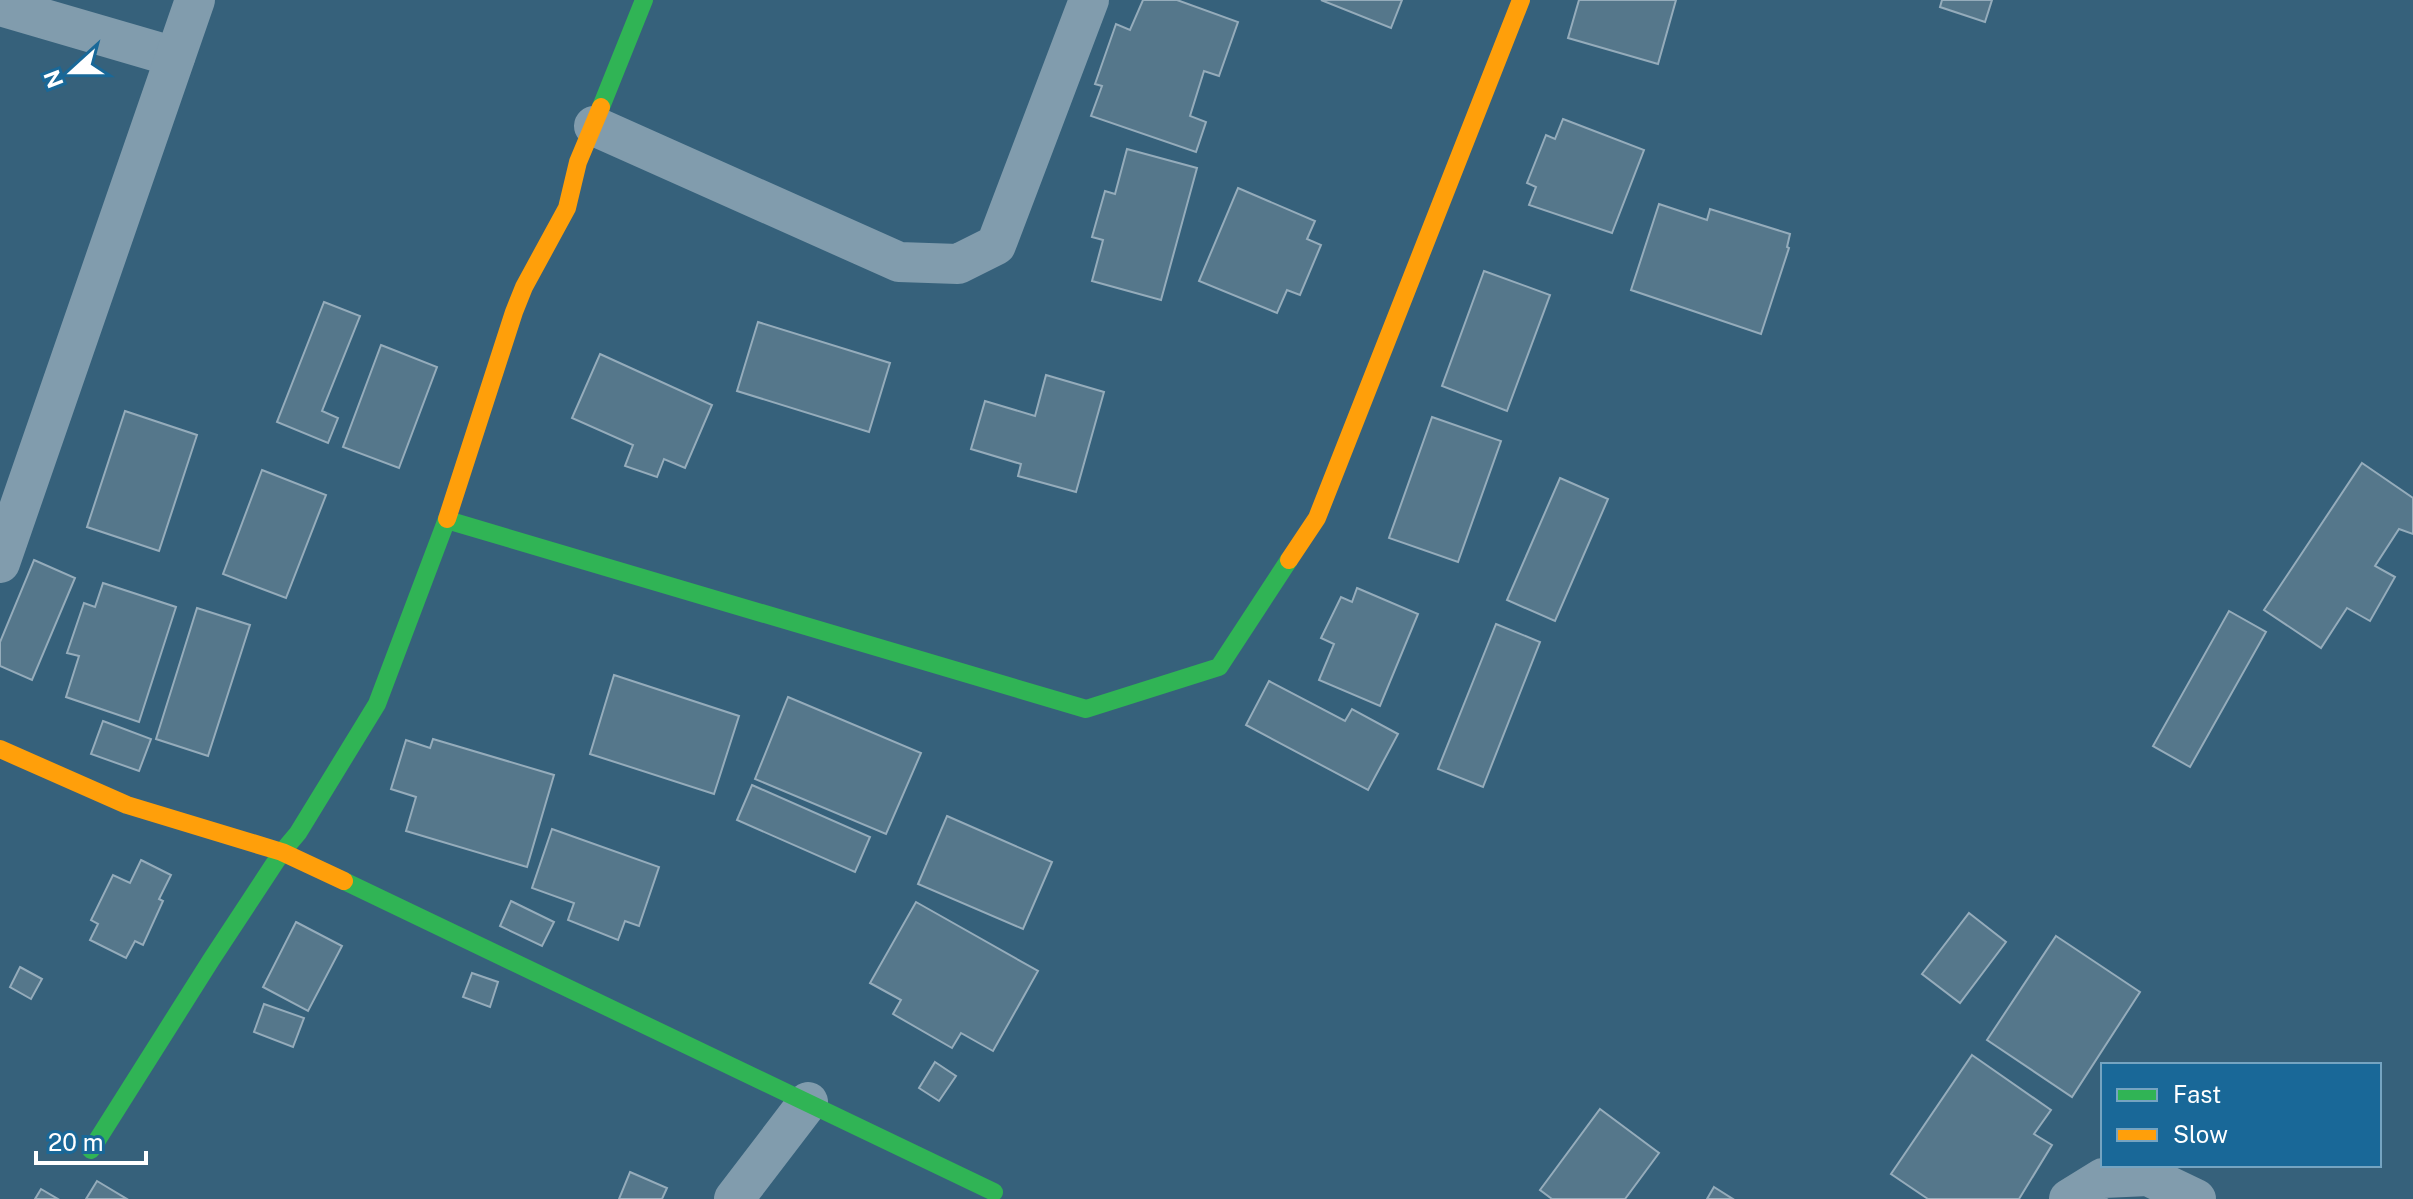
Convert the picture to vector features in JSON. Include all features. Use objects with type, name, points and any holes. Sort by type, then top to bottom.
[{"type":"street","points":[[0,563],[17,460],[195,0]]},
{"type":"street","points":[[91,1150],[282,852],[298,833],[377,704],[447,520],[514,312],[524,287],[567,208],[578,162],[644,0]]},
{"type":"street","points":[[594,126],[899,262],[958,264],[996,245],[1089,0]]},
{"type":"street","points":[[447,520],[1086,709],[1219,667],[1317,518],[1521,0]]},
{"type":"street","points":[[0,6],[175,57]]},
{"type":"street","points":[[0,749],[127,805],[282,852],[994,1192]]},
{"type":"street","points":[[734,1199],[808,1102]]},
{"type":"street","points":[[2069,1199],[2103,1178],[2148,1176],[2196,1199]]},
{"type":"building","points":[[1143,0],[1177,0],[1238,22],[1219,76],[1204,71],[1190,116],[1206,122],[1196,152],[1091,116],[1102,86],[1095,84],[1116,24],[1130,30]]},
{"type":"building","points":[[1321,0],[1402,0],[1391,28]]},
{"type":"building","points":[[1579,0],[1676,0],[1658,64],[1568,38]]},
{"type":"building","points":[[1942,0],[1992,0],[1985,22],[1940,7]]},
{"type":"building","points":[[1563,119],[1644,150],[1612,233],[1529,205],[1536,187],[1527,183],[1546,135],[1555,139]]},
{"type":"building","points":[[1127,149],[1197,168],[1161,300],[1092,281],[1103,240],[1092,237],[1105,191],[1115,194]]},
{"type":"building","points":[[1238,188],[1315,221],[1307,239],[1321,245],[1300,295],[1287,290],[1277,313],[1199,281]]},
{"type":"building","points":[[1659,204],[1707,220],[1710,209],[1790,234],[1789,248],[1761,334],[1631,290]]},
{"type":"building","points":[[1484,271],[1550,295],[1507,411],[1442,386]]},
{"type":"building","points":[[324,302],[360,316],[322,411],[338,418],[328,443],[277,422]]},
{"type":"building","points":[[758,322],[890,363],[869,432],[737,391]]},
{"type":"building","points":[[381,345],[437,367],[399,468],[343,447]]},
{"type":"building","points":[[600,354],[712,405],[685,468],[664,459],[657,477],[625,466],[633,445],[572,418]]},
{"type":"building","points":[[1046,375],[1104,392],[1076,492],[1018,476],[1021,464],[971,449],[985,401],[1035,416]]},
{"type":"building","points":[[125,411],[197,435],[159,551],[87,527]]},
{"type":"building","points":[[1432,417],[1501,441],[1458,562],[1389,538]]},
{"type":"building","points":[[2362,463],[2413,498],[2413,534],[2399,529],[2375,566],[2395,577],[2370,621],[2347,608],[2321,648],[2264,610]]},
{"type":"building","points":[[262,470],[326,495],[286,598],[223,574]]},
{"type":"building","points":[[1560,478],[1608,499],[1555,621],[1507,600]]},
{"type":"building","points":[[34,560],[75,578],[32,680],[0,666],[0,642]]},
{"type":"building","points":[[103,583],[176,607],[139,722],[66,697],[79,656],[67,653],[84,603],[95,607]]},
{"type":"building","points":[[1357,588],[1418,614],[1380,706],[1319,680],[1334,644],[1321,638],[1341,597],[1352,602]]},
{"type":"building","points":[[197,608],[250,625],[208,756],[156,739]]},
{"type":"building","points":[[2229,611],[2266,632],[2190,767],[2153,746]]},
{"type":"building","points":[[1496,624],[1540,642],[1483,787],[1438,769]]},
{"type":"building","points":[[614,675],[739,716],[714,794],[590,754]]},
{"type":"building","points":[[1269,681],[1345,721],[1352,709],[1398,734],[1368,790],[1246,725]]},
{"type":"building","points":[[788,697],[921,753],[886,834],[755,779]]},
{"type":"building","points":[[103,721],[151,739],[139,771],[91,754]]},
{"type":"building","points":[[433,739],[554,775],[527,867],[406,831],[416,797],[391,789],[406,740],[430,748]]},
{"type":"building","points":[[752,785],[870,837],[855,872],[737,820]]},
{"type":"building","points":[[947,816],[1052,862],[1023,929],[918,884]]},
{"type":"building","points":[[552,829],[659,867],[639,926],[625,921],[618,940],[568,920],[574,903],[532,888]]},
{"type":"building","points":[[141,860],[171,875],[143,945],[135,941],[126,958],[90,940],[98,924],[91,920],[113,875],[130,883]]},
{"type":"building","points":[[511,901],[554,922],[542,946],[500,926]]},
{"type":"building","points":[[916,902],[1038,971],[993,1051],[961,1033],[952,1048],[893,1014],[901,1000],[870,983]]},
{"type":"building","points":[[1969,913],[2006,942],[1960,1003],[1922,974]]},
{"type":"building","points":[[296,922],[342,946],[308,1011],[263,987]]},
{"type":"building","points":[[2056,936],[2140,992],[2072,1097],[1987,1040]]},
{"type":"building","points":[[20,967],[42,979],[31,999],[10,987]]},
{"type":"building","points":[[472,973],[498,982],[490,1007],[463,997]]},
{"type":"building","points":[[264,1004],[304,1018],[293,1047],[254,1032]]},
{"type":"building","points":[[1972,1055],[2051,1110],[2034,1134],[2052,1145],[2019,1199],[1928,1199],[1891,1174]]},
{"type":"building","points":[[935,1062],[956,1076],[939,1101],[919,1088]]},
{"type":"building","points":[[1600,1109],[1659,1153],[1625,1199],[1552,1199],[1540,1190]]},
{"type":"building","points":[[630,1172],[667,1188],[662,1199],[619,1199]]},
{"type":"building","points":[[97,1181],[127,1199],[86,1199]]},
{"type":"building","points":[[1714,1187],[1733,1199],[1707,1199]]},
{"type":"building","points":[[41,1189],[58,1199],[35,1199]]},
{"type":"traffic: fast","points":[[601,107],[644,0]]},
{"type":"traffic: fast","points":[[91,1150],[211,960],[282,852],[298,833],[377,704],[447,519]]},
{"type":"traffic: fast","points":[[447,520],[1086,709],[1219,667],[1289,560]]},
{"type":"traffic: fast","points":[[344,881],[994,1192]]},
{"type":"traffic: slow","points":[[1289,560],[1317,518],[1521,0]]},
{"type":"traffic: slow","points":[[447,519],[514,312],[524,287],[567,208],[578,162],[601,107]]},
{"type":"traffic: slow","points":[[0,749],[127,805],[282,852],[344,881]]}]
